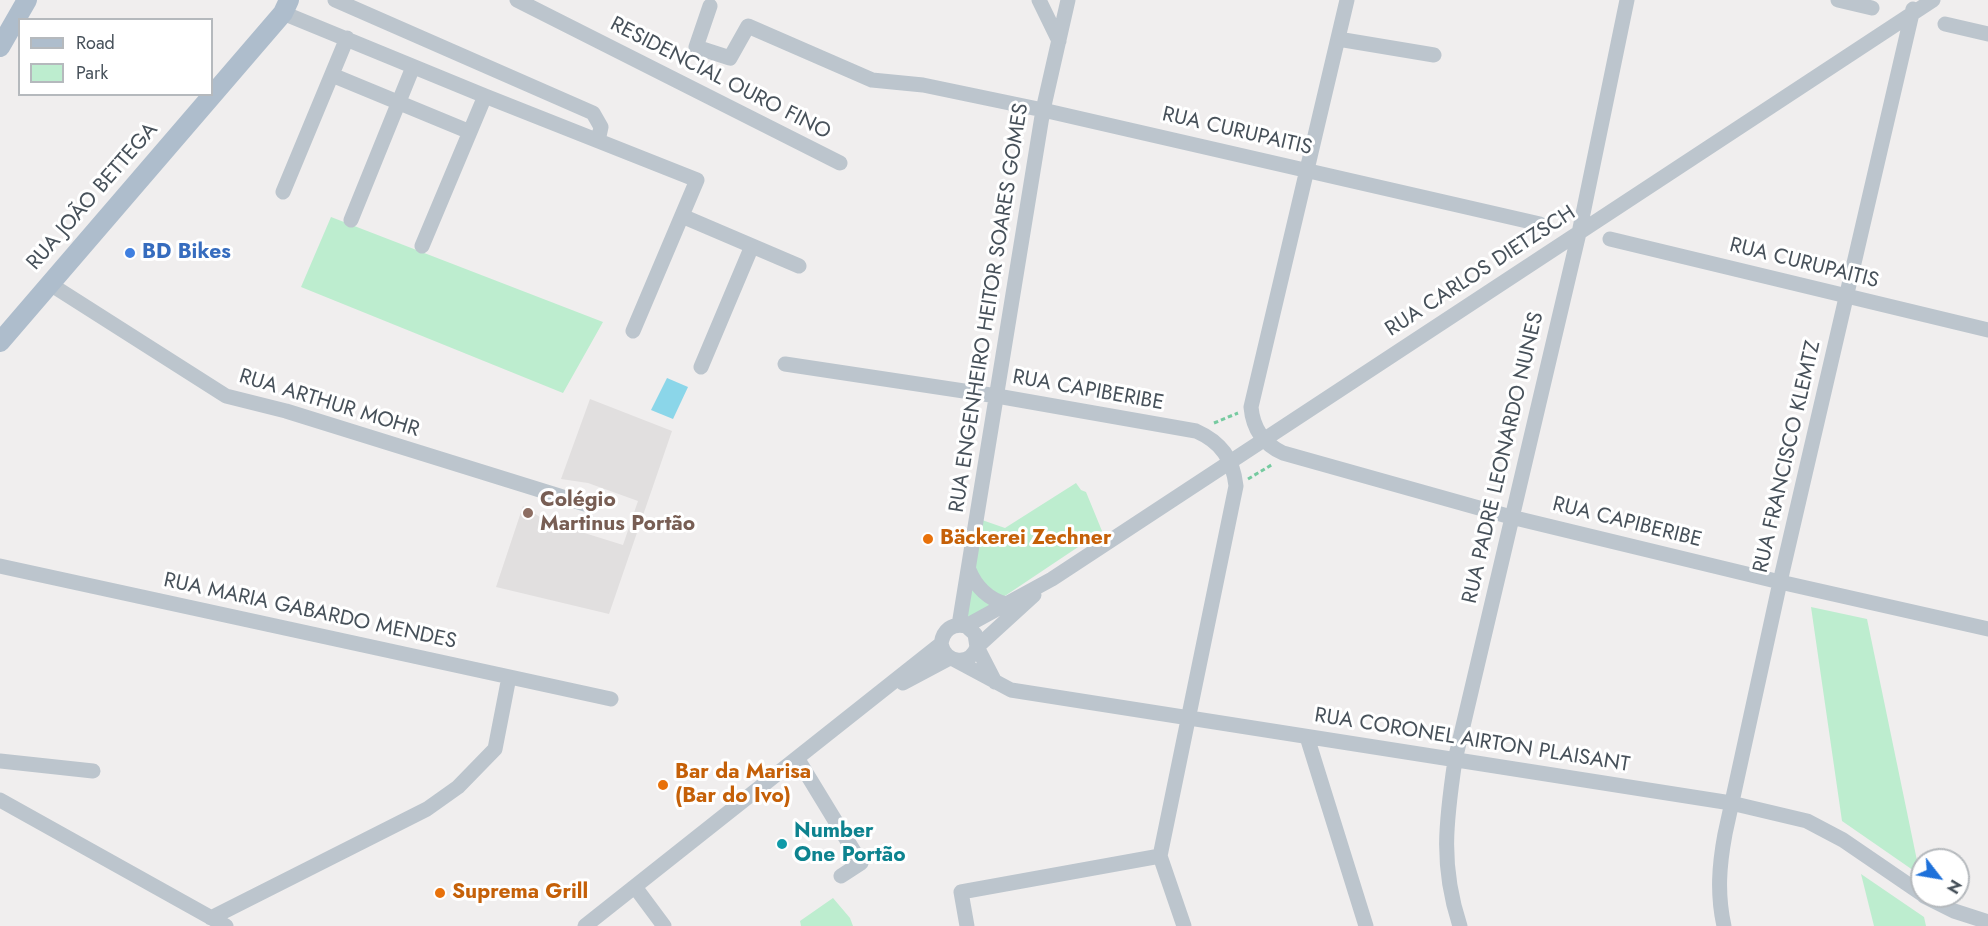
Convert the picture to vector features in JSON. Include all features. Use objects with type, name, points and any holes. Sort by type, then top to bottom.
[{"type":"main road","points":[[0,47],[21,2]]},
{"type":"main road","name":"RUA JOÃO BETTEGA","points":[[213,93],[286,7]]},
{"type":"main road","name":"RUA JOÃO BETTEGA","points":[[0,342],[210,96]]},
{"type":"street","points":[[335,0],[593,113],[601,127],[598,141]]},
{"type":"street","name":"RESIDENCIAL OURO FINO","points":[[517,0],[840,163]]},
{"type":"street","points":[[1039,0],[1059,41]]},
{"type":"street","name":"RUA ENGENHEIRO HEITOR SOARES GOMES","points":[[962,625],[1043,110],[1068,0]]},
{"type":"street","points":[[1263,440],[1255,427],[1251,407],[1347,0]]},
{"type":"street","name":"RUA PADRE LEONARDO NUNES","points":[[1460,926],[1447,874],[1447,816],[1455,760],[1579,233],[1627,0]]},
{"type":"street","points":[[1838,0],[1872,8]]},
{"type":"street","name":"RUA CARLOS DIETZSCH","points":[[585,926],[941,644],[948,628],[962,625],[1052,579],[1579,233],[1913,7],[1933,0]]},
{"type":"street","name":"RUA CURUPAITIS","points":[[710,6],[696,47],[730,58],[748,26],[872,81],[923,85],[1043,110],[1540,224]]},
{"type":"street","points":[[286,7],[347,38],[413,67],[697,180],[633,331]]},
{"type":"street","name":"RUA FRANCISCO KLEMTZ","points":[[1724,926],[1718,895],[1719,864],[1731,803],[1913,7]]},
{"type":"street","points":[[1945,24],[1988,34]]},
{"type":"street","points":[[283,192],[347,38]]},
{"type":"street","points":[[1338,39],[1434,56]]},
{"type":"street","points":[[351,220],[413,67]]},
{"type":"street","points":[[332,75],[470,132]]},
{"type":"street","points":[[422,246],[485,96]]},
{"type":"street","points":[[682,216],[799,266]]},
{"type":"street","name":"RUA CURUPAITIS","points":[[1610,239],[1988,330]]},
{"type":"street","points":[[701,367],[752,246]]},
{"type":"street","name":"RUA ARTHUR MOHR","points":[[50,284],[226,396],[286,411],[585,504]]},
{"type":"street","name":"RUA CAPIBERIBE","points":[[785,364],[997,396],[1196,431],[1212,440],[1226,453],[1230,461]]},
{"type":"street","name":"RUA CAPIBERIBE","points":[[1263,440],[1276,450],[1511,517],[1988,629]]},
{"type":"street","points":[[1184,926],[1160,856],[1236,486],[1230,461]]},
{"type":"street","name":"RUA MARIA GABARDO MENDES","points":[[0,566],[611,699]]},
{"type":"street","points":[[969,570],[974,581],[985,594],[1006,604]]},
{"type":"street","name":"RUA CARLOS DIETZSCH","points":[[869,702],[952,659],[966,660],[975,652],[977,646],[1052,579]]},
{"type":"street","points":[[962,625],[975,634],[977,646],[996,682]]},
{"type":"street","points":[[941,644],[945,654],[952,659]]},
{"type":"street","name":"RUA CORONEL AIRTON PLAISANT","points":[[952,659],[1011,690],[1731,803],[1807,821],[1843,840],[1910,886]]},
{"type":"street","points":[[211,918],[427,809],[458,787],[495,749],[509,677]]},
{"type":"street","points":[[1307,737],[1366,926]]},
{"type":"street","points":[[796,758],[861,863],[841,876]]},
{"type":"street","points":[[0,761],[93,771]]},
{"type":"street","points":[[0,800],[226,926]]},
{"type":"street","points":[[967,926],[961,891],[1160,856]]},
{"type":"street","points":[[635,887],[664,926]]},
{"type":"street","points":[[1986,921],[1988,905]]},
{"type":"street","name":"RUA CORONEL AIRTON PLAISANT","points":[[1948,908],[1986,921]]},
{"type":"path","points":[[1196,431],[1251,407]]},
{"type":"path","points":[[1236,486],[1290,454]]},
{"type":"shaded area","name":"Colégio Martinus Portão","points":[[590,399],[672,431],[609,614],[496,587],[523,506],[546,521],[623,545],[638,501],[588,483],[561,479]]},
{"type":"green space","points":[[331,217],[603,322],[563,393],[301,287]]},
{"type":"green space","points":[[1076,483],[1081,490],[1086,492],[1102,531],[966,622],[982,520],[1005,528]]},
{"type":"green space","points":[[1811,607],[1867,619],[1914,848],[1910,848],[1910,868],[1842,821]]},
{"type":"green space","points":[[1861,874],[1924,917],[1926,926],[1874,926]]},
{"type":"green space","points":[[833,898],[850,918],[853,926],[801,926],[800,921]]},
{"type":"water","points":[[667,378],[688,387],[673,419],[651,410]]},
{"type":"place","name":"BD Bikes","points":[[130,253]]},
{"type":"place","name":"Colégio Martinus Portão","points":[[528,513]]},
{"type":"place","name":"Bäckerei Zechner","points":[[928,539]]},
{"type":"place","name":"Bar da Marisa (Bar do Ivo)","points":[[663,785]]},
{"type":"place","name":"Number One Portão","points":[[782,844]]},
{"type":"place","name":"Suprema Grill","points":[[440,893]]}]
